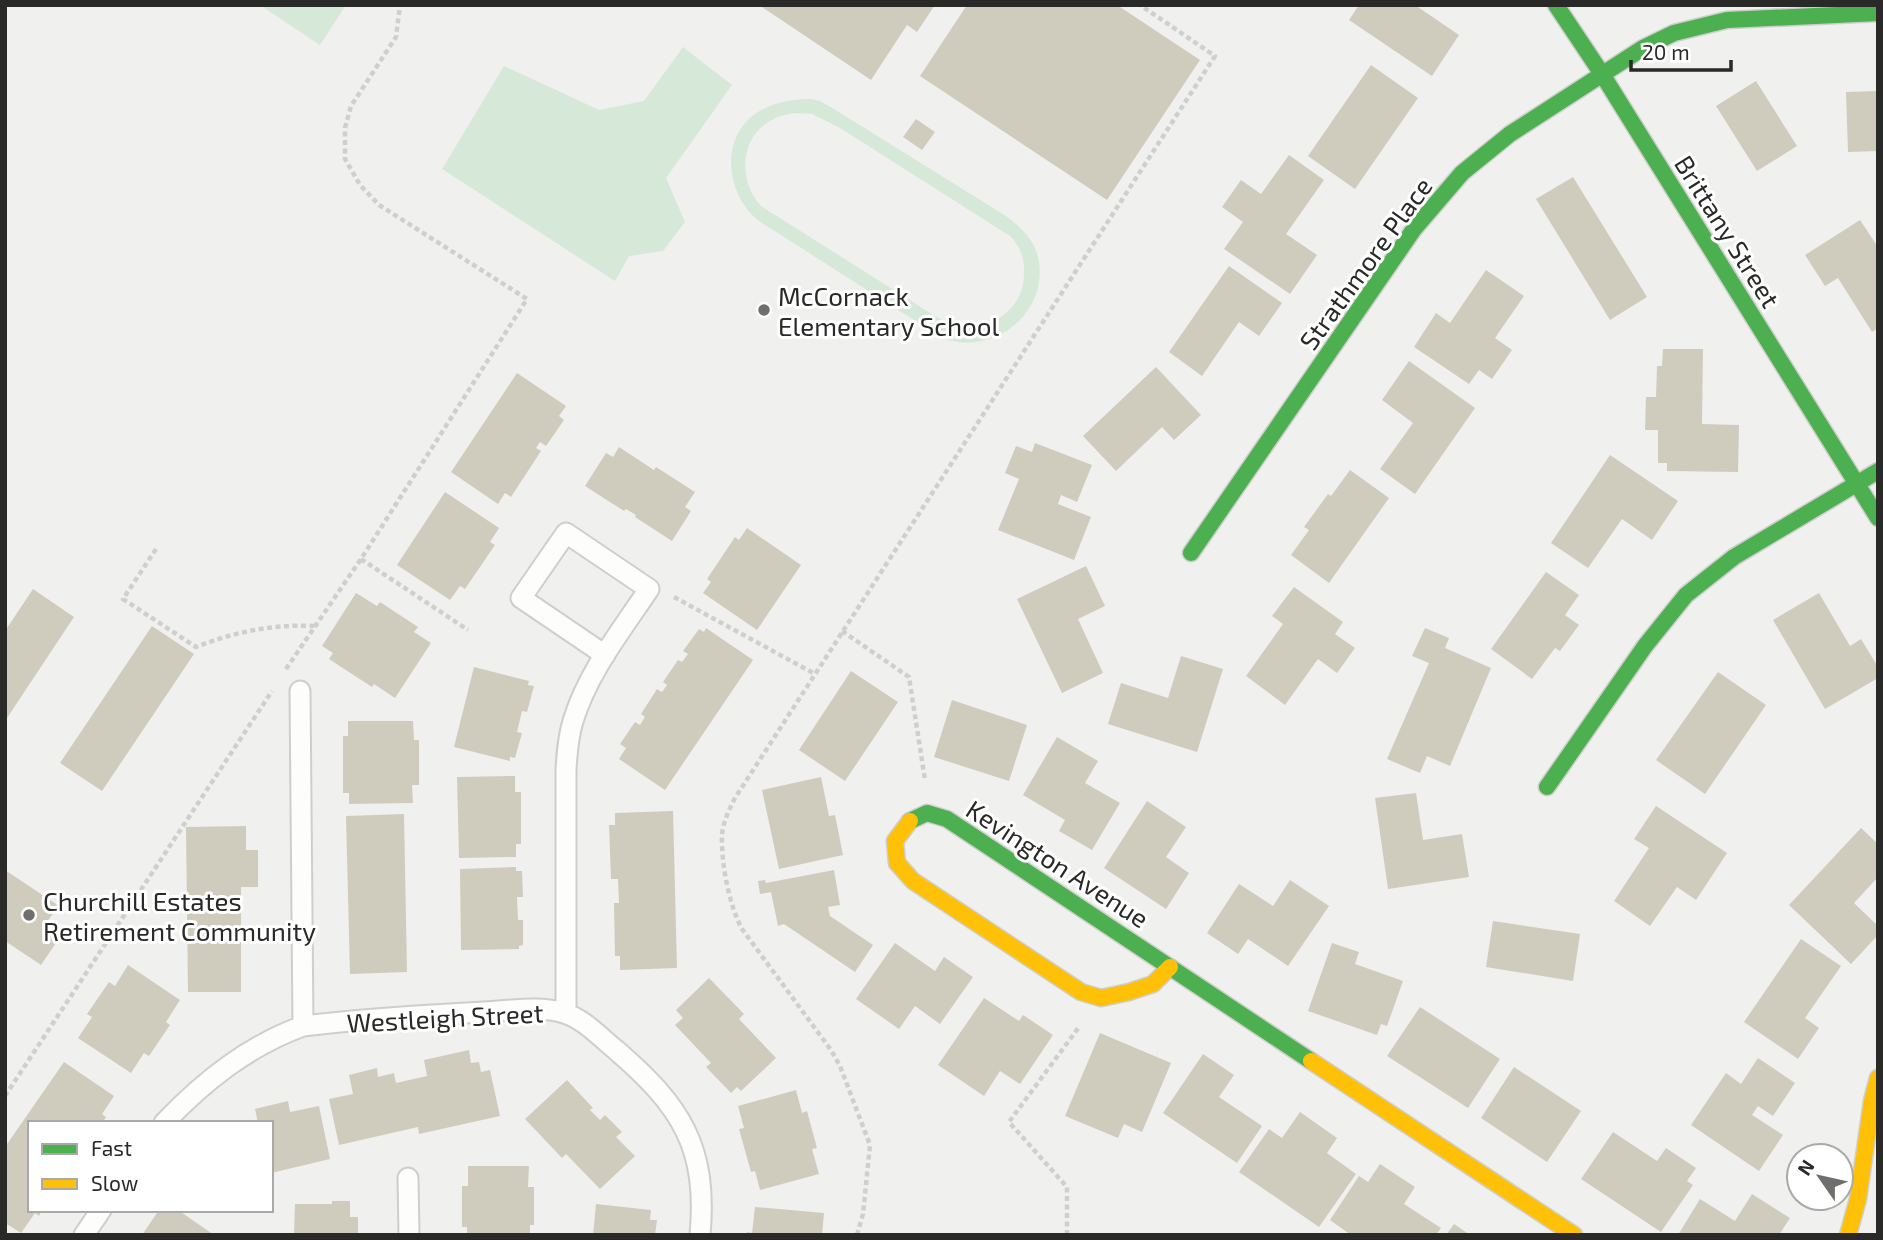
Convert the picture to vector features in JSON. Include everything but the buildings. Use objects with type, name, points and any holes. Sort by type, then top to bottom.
[{"type":"street","name":"Brittany Street","points":[[1556,5],[1602,74],[1878,518]]},
{"type":"street","name":"Strathmore Place","points":[[1191,554],[1414,229],[1462,173],[1510,134],[1643,48],[1674,33],[1727,20],[1878,13]]},
{"type":"street","points":[[1547,787],[1645,646],[1686,595],[1734,557],[1878,471]]},
{"type":"street","name":"Kevington Avenue","points":[[1101,998],[1081,992],[913,881],[897,863],[895,841],[908,822],[927,813],[947,819],[1574,1235]]},
{"type":"street","points":[[1101,998],[1153,984],[1170,967]]},
{"type":"street","points":[[1848,1235],[1858,1199],[1872,1101],[1878,1078]]},
{"type":"lane","points":[[566,1013],[568,745],[580,701],[605,655],[649,589],[566,533],[521,598],[605,655]]},
{"type":"lane","points":[[300,691],[303,1026]]},
{"type":"lane","name":"Westleigh Street","points":[[166,1121],[237,1059],[286,1032],[303,1026],[532,1009],[566,1013],[591,1029],[626,1059],[652,1083],[673,1110],[691,1142],[698,1166],[702,1213],[700,1235]]},
{"type":"lane","points":[[408,1178],[409,1235]]},
{"type":"lane","points":[[84,1235],[100,1212]]},
{"type":"path","points":[[285,671],[361,559],[527,299],[379,205],[360,186],[345,159],[345,128],[351,106],[396,37],[400,5]]},
{"type":"path","points":[[857,1235],[863,1214],[870,1144],[831,1049],[742,929],[734,914],[723,855],[722,834],[735,798],[1215,56],[1140,5]]},
{"type":"path","points":[[156,549],[123,599],[196,647],[269,627],[314,626]]},
{"type":"path","points":[[361,559],[468,630]]},
{"type":"path","points":[[649,589],[667,594],[814,674]]},
{"type":"path","points":[[842,631],[909,677],[925,774],[927,813]]},
{"type":"path","points":[[5,1097],[277,683]]},
{"type":"path","points":[[1067,1235],[1067,1187],[1009,1122],[1101,998]]},
{"type":"green space","points":[[260,5],[346,5],[320,45]]},
{"type":"green space","points":[[683,47],[732,85],[666,178],[685,222],[663,251],[629,256],[615,281],[442,169],[504,66],[599,110],[644,101]]},
{"type":"green space","points":[[794,100],[820,101],[1006,216],[1019,227],[1035,248],[1040,267],[1039,285],[1033,302],[1010,329],[977,342],[958,342],[942,337],[759,221],[749,212],[733,181],[731,156],[735,141],[751,117],[778,103]],"holes":[[[793,113],[812,114],[840,128],[1010,236],[1020,249],[1024,269],[1022,288],[1011,308],[992,322],[980,325],[955,325],[947,322],[761,206],[748,185],[746,172],[748,148],[753,137],[761,127],[777,118]]]},
{"type":"traffic: fast","points":[[1556,5],[1602,74],[1878,518]]},
{"type":"traffic: fast","points":[[1191,553],[1414,229],[1462,173],[1510,134],[1643,48],[1674,33],[1727,20],[1878,13]]},
{"type":"traffic: fast","points":[[1547,787],[1645,646],[1686,595],[1734,557],[1878,471]]},
{"type":"traffic: fast","points":[[910,821],[927,813],[947,819],[1311,1061]]},
{"type":"traffic: slow","points":[[910,821],[895,841],[897,863],[913,881],[1081,992],[1101,998],[1129,992],[1153,984],[1170,967]]},
{"type":"traffic: slow","points":[[1311,1061],[1574,1235]]},
{"type":"traffic: slow","points":[[1848,1235],[1858,1199],[1872,1101],[1878,1078]]},
{"type":"place","name":"McCornack Elementary School","points":[[764,310]]},
{"type":"place","name":"Churchill Estates Retirement Community","points":[[29,915]]}]
